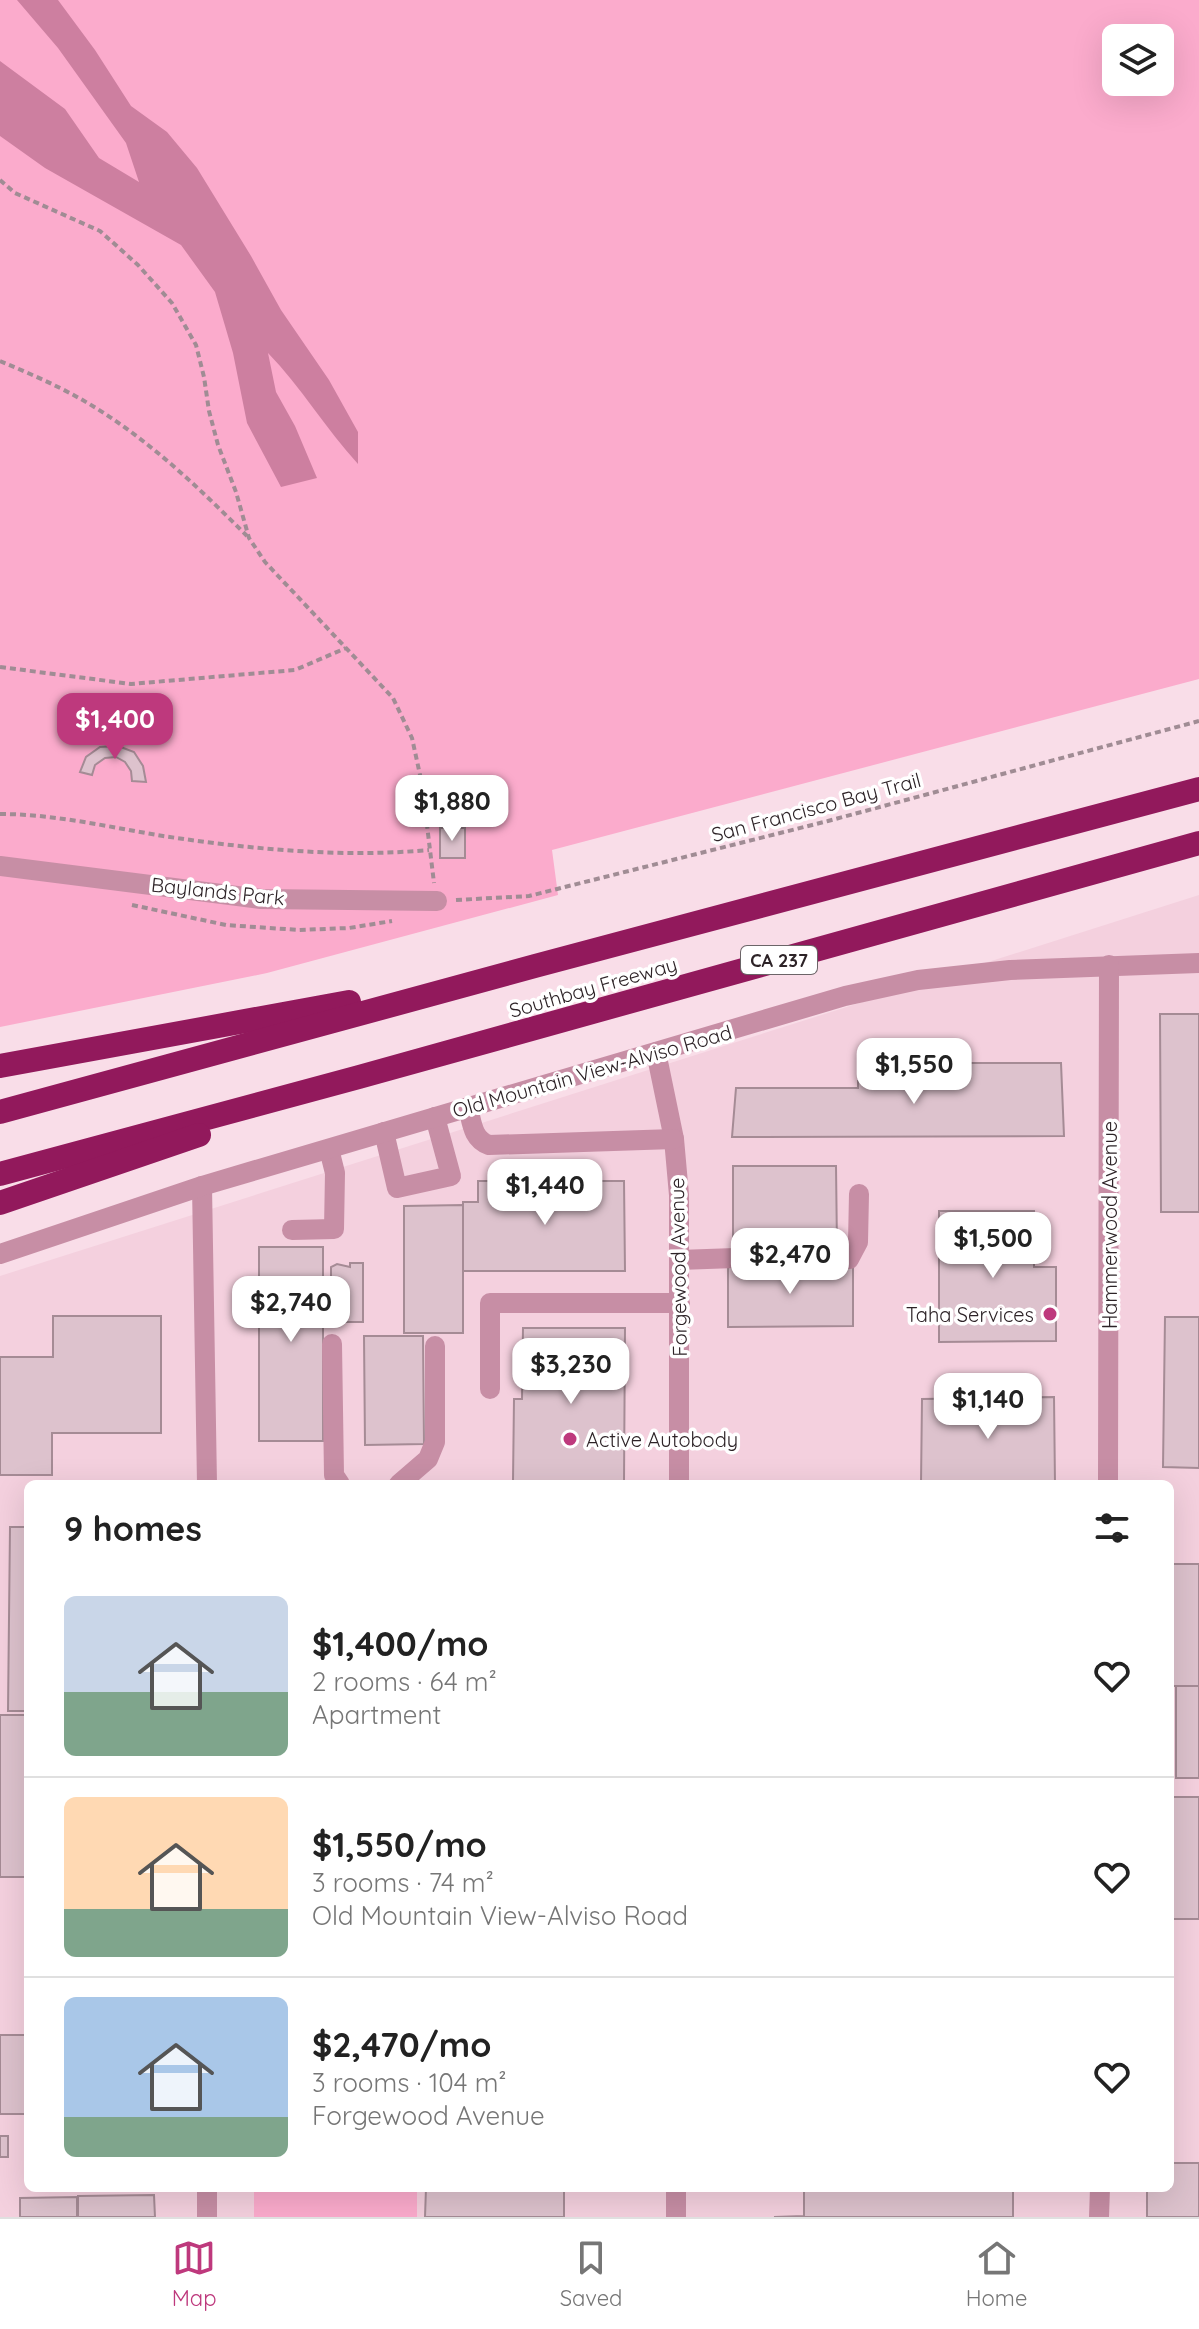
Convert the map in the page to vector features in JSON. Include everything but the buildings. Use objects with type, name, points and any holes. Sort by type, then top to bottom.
[{"type":"highway","name":"Southbay Freeway","points":[[0,1112],[1199,789]]},
{"type":"highway","name":"Southbay Freeway","points":[[0,1174],[1199,843]]},
{"type":"highway","points":[[0,1066],[535,966]]},
{"type":"highway","points":[[0,1203],[123,1163],[359,1077]]},
{"type":"street","name":"Baylands Park","points":[[0,866],[261,899],[437,901]]},
{"type":"street","name":"Old Mountain View-Alviso Road","points":[[0,1254],[202,1186],[845,996],[918,980],[1010,970],[1199,963]]},
{"type":"street","name":"Hammerwood Avenue","points":[[1108,1480],[1109,965]]},
{"type":"street","name":"Forgewood Avenue","points":[[656,1052],[674,1139],[679,1195],[679,1480]]},
{"type":"street","points":[[468,1107],[475,1133],[489,1145],[674,1139]]},
{"type":"street","points":[[384,1132],[397,1188],[451,1176],[435,1117]]},
{"type":"street","points":[[292,1230],[334,1229],[335,1173],[329,1149]]},
{"type":"street","points":[[202,1186],[207,1480]]},
{"type":"street","points":[[679,1260],[763,1257],[849,1259],[858,1242],[859,1194]]},
{"type":"street","points":[[490,1389],[490,1303],[680,1303]]},
{"type":"street","points":[[332,1344],[334,1475],[337,1480]]},
{"type":"street","points":[[404,1480],[428,1459],[435,1442],[435,1346]]},
{"type":"street","points":[[207,2192],[207,2217]]},
{"type":"street","points":[[676,2192],[676,2217]]},
{"type":"street","points":[[1099,2217],[1100,2192]]},
{"type":"path","points":[[0,180],[15,193],[100,231],[138,265],[172,303],[196,345],[218,445],[249,538]]},
{"type":"path","points":[[0,361],[79,398],[124,426],[195,485],[249,538],[265,562],[393,698],[412,738],[422,784],[437,901]]},
{"type":"path","points":[[0,667],[131,684],[295,670],[346,648]]},
{"type":"path","name":"San Francisco Bay Trail","points":[[437,901],[529,896],[828,821],[1199,721]]},
{"type":"path","points":[[0,814],[59,819],[258,848],[383,855],[429,850]]},
{"type":"shaded area","points":[[0,0],[1199,0],[1199,679],[552,850],[558,895],[267,973],[0,1027]]},
{"type":"shaded area","points":[[17,0],[58,0],[131,106],[167,132],[197,168],[358,432],[358,464],[268,353],[276,392],[295,426],[317,478],[281,487],[247,423],[233,353],[215,292],[181,245],[45,168],[0,136],[0,61],[65,109],[99,158],[139,182],[126,143],[58,48]]},
{"type":"shaded area","points":[[1199,895],[1199,2217],[0,2217],[0,1276]]},
{"type":"shaded area","points":[[254,2192],[417,2192],[417,2217],[254,2217]]},
{"type":"place","name":"Taha Services","points":[[1050,1314]]},
{"type":"place","name":"Active Autobody","points":[[570,1439]]}]
